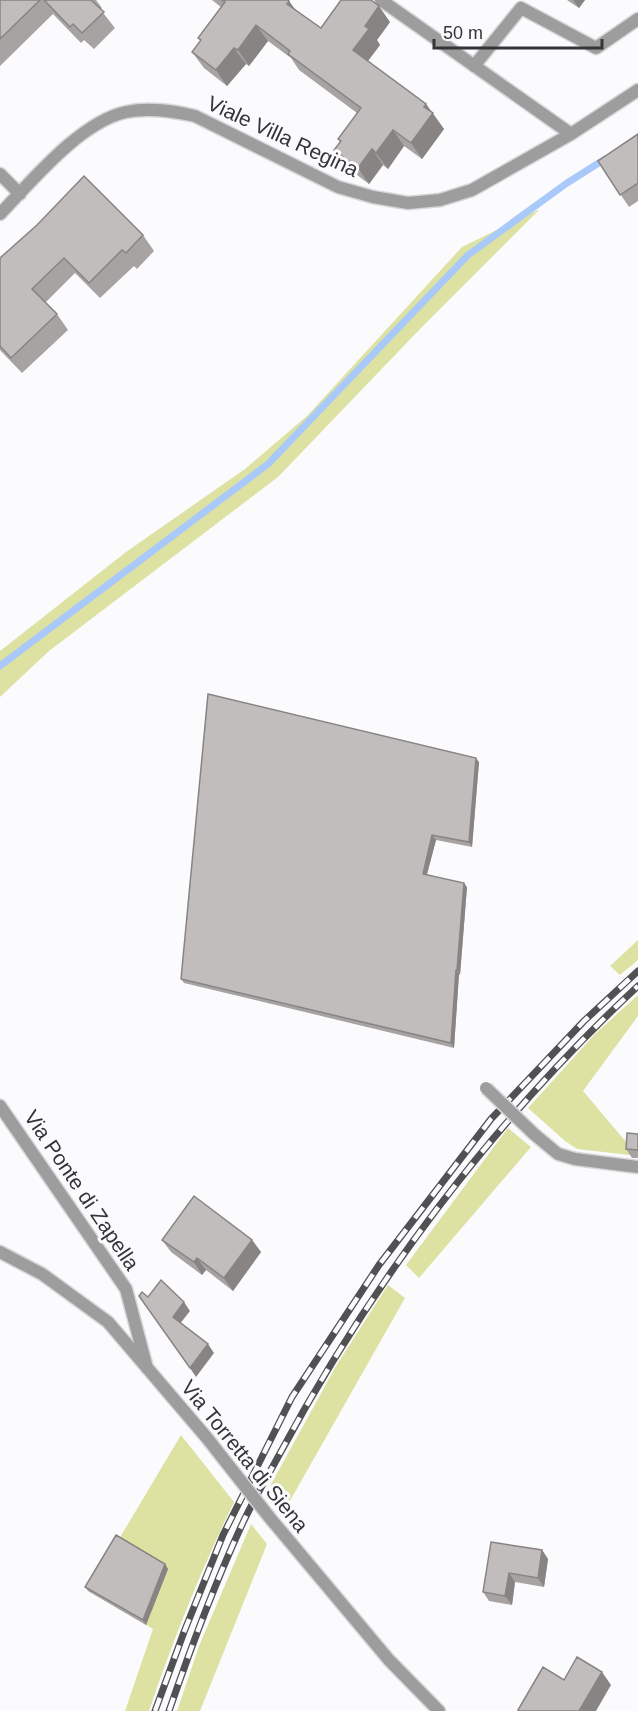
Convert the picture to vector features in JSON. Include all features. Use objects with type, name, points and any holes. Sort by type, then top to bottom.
[{"type":"street","points":[[381,0],[570,134]]},
{"type":"street","points":[[474,66],[521,8],[596,48],[638,19]]},
{"type":"street","name":"Viale Villa Regina","points":[[0,214],[82,134],[105,119],[126,112],[173,111],[195,116],[338,187],[373,197],[408,203],[440,200],[472,190],[570,134],[638,90]]},
{"type":"street","points":[[0,174],[20,194]]},
{"type":"street","points":[[486,1088],[558,1154],[574,1159],[638,1167]]},
{"type":"street","name":"Via Ponte di Zapella","points":[[0,1106],[126,1289],[147,1368]]},
{"type":"street","name":"Via Torretta di Siena","points":[[0,1252],[42,1274],[108,1322],[207,1438],[270,1518],[389,1660],[439,1711]]},
{"type":"green space","points":[[540,209],[420,329],[278,477],[49,651],[0,697],[0,651],[126,552],[245,469],[307,416],[462,247]]},
{"type":"green space","points":[[638,940],[638,960],[620,975],[610,966]]},
{"type":"green space","points":[[638,995],[638,1016],[583,1091],[638,1156],[577,1149],[528,1108],[595,1034]]},
{"type":"green space","points":[[508,1128],[531,1147],[419,1278],[406,1265]]},
{"type":"green space","points":[[388,1285],[405,1298],[287,1506],[270,1486],[336,1366]]},
{"type":"green space","points":[[181,1435],[234,1502],[188,1605],[149,1711],[125,1711],[153,1629],[88,1591]]},
{"type":"green space","points":[[251,1524],[267,1544],[200,1711],[177,1711],[199,1646]]},
{"type":"building","points":[[0,0],[40,0],[0,39]]},
{"type":"building","points":[[44,0],[91,0],[104,12],[82,33],[73,24],[70,27]]},
{"type":"building","points":[[222,0],[288,0],[287,4],[321,28],[341,0],[371,0],[379,6],[365,26],[369,29],[353,50],[426,104],[424,107],[433,113],[411,143],[393,130],[376,153],[372,149],[358,168],[334,150],[341,141],[338,139],[361,108],[288,54],[290,51],[256,25],[238,50],[234,48],[216,70],[192,52],[201,40],[198,38],[225,2]]},
{"type":"building","points":[[638,134],[638,183],[620,195],[598,161]]},
{"type":"building","points":[[84,176],[143,235],[126,253],[122,250],[89,283],[64,258],[32,289],[57,314],[11,358],[0,346],[0,258],[37,225]]},
{"type":"building","points":[[208,694],[476,758],[469,842],[432,835],[423,874],[464,883],[451,1043],[181,979]]},
{"type":"building","points":[[627,1133],[638,1134],[638,1150],[626,1149]]},
{"type":"building","points":[[194,1196],[252,1240],[224,1278],[197,1258],[194,1262],[162,1240]]},
{"type":"building","points":[[161,1280],[184,1302],[173,1317],[208,1344],[190,1368],[139,1296],[142,1292],[148,1297]]},
{"type":"building","points":[[116,1535],[165,1564],[143,1620],[85,1587]]},
{"type":"building","points":[[491,1542],[542,1550],[538,1578],[509,1573],[505,1596],[483,1592]]},
{"type":"building","points":[[577,1657],[602,1672],[579,1711],[518,1710],[543,1667],[564,1680]]},
{"type":"waterway","points":[[0,666],[268,464],[468,255],[567,183],[605,159]]},
{"type":"railway","points":[[155,1711],[223,1535],[292,1397],[379,1265],[491,1119],[584,1021],[638,971]]},
{"type":"railway","points":[[169,1711],[211,1596],[244,1520],[314,1392],[353,1329],[395,1267],[485,1148],[534,1092],[638,986]]}]
